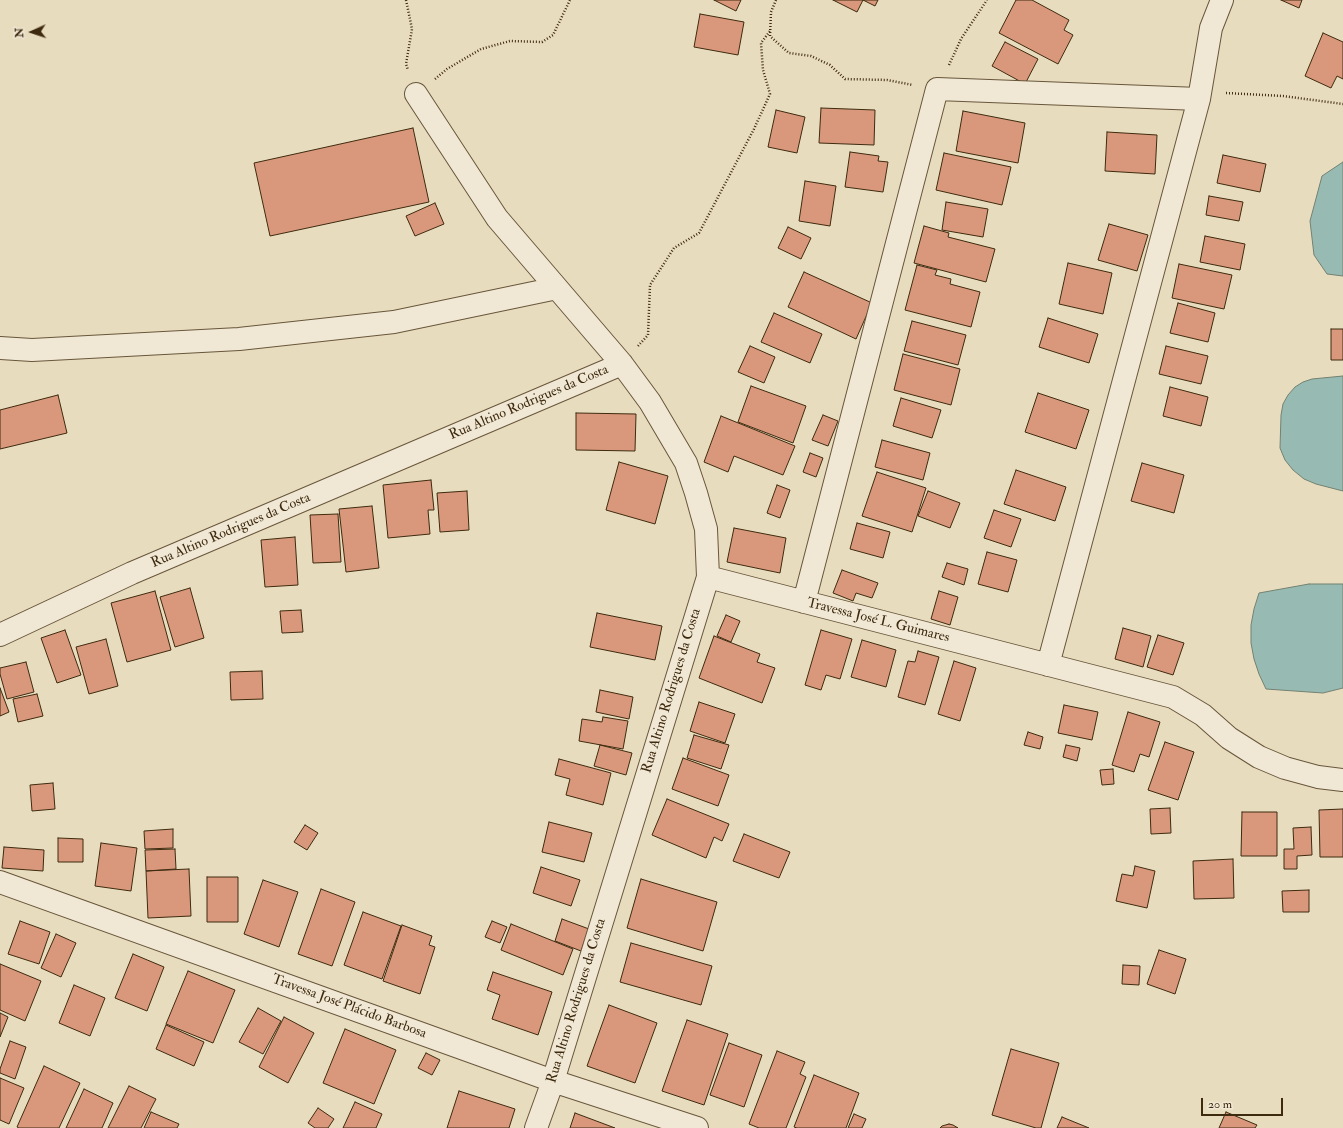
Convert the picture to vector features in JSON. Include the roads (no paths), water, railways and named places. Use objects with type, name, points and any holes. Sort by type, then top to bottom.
[{"type":"street","points":[[1048,666],[1199,95],[1211,28],[1222,0]]},
{"type":"street","points":[[804,602],[937,89],[1199,95]]},
{"type":"street","points":[[416,94],[497,218],[622,364]]},
{"type":"street","points":[[0,348],[32,350],[239,339],[394,322],[558,288]]},
{"type":"street","name":"Rua Altino Rodrigues da Costa","points":[[0,635],[132,573],[622,364],[650,402],[686,463],[706,530],[708,577],[553,1081],[536,1128]]},
{"type":"street","name":"Travessa José L. Guimares","points":[[708,577],[1048,666],[1173,697],[1203,715],[1229,738],[1259,757],[1285,768],[1318,777],[1343,780]]},
{"type":"street","name":"Travessa José Plácido Barbosa","points":[[0,883],[553,1081],[697,1128]]},
{"type":"water","points":[[1343,162],[1343,276],[1327,274],[1314,255],[1310,221],[1322,176]]},
{"type":"water","points":[[1343,376],[1343,491],[1316,484],[1304,479],[1293,470],[1285,460],[1280,448],[1281,415],[1283,404],[1295,387],[1312,379]]},
{"type":"water","points":[[1309,584],[1343,584],[1343,688],[1323,693],[1266,689],[1254,659],[1251,643],[1251,625],[1259,593]]}]
